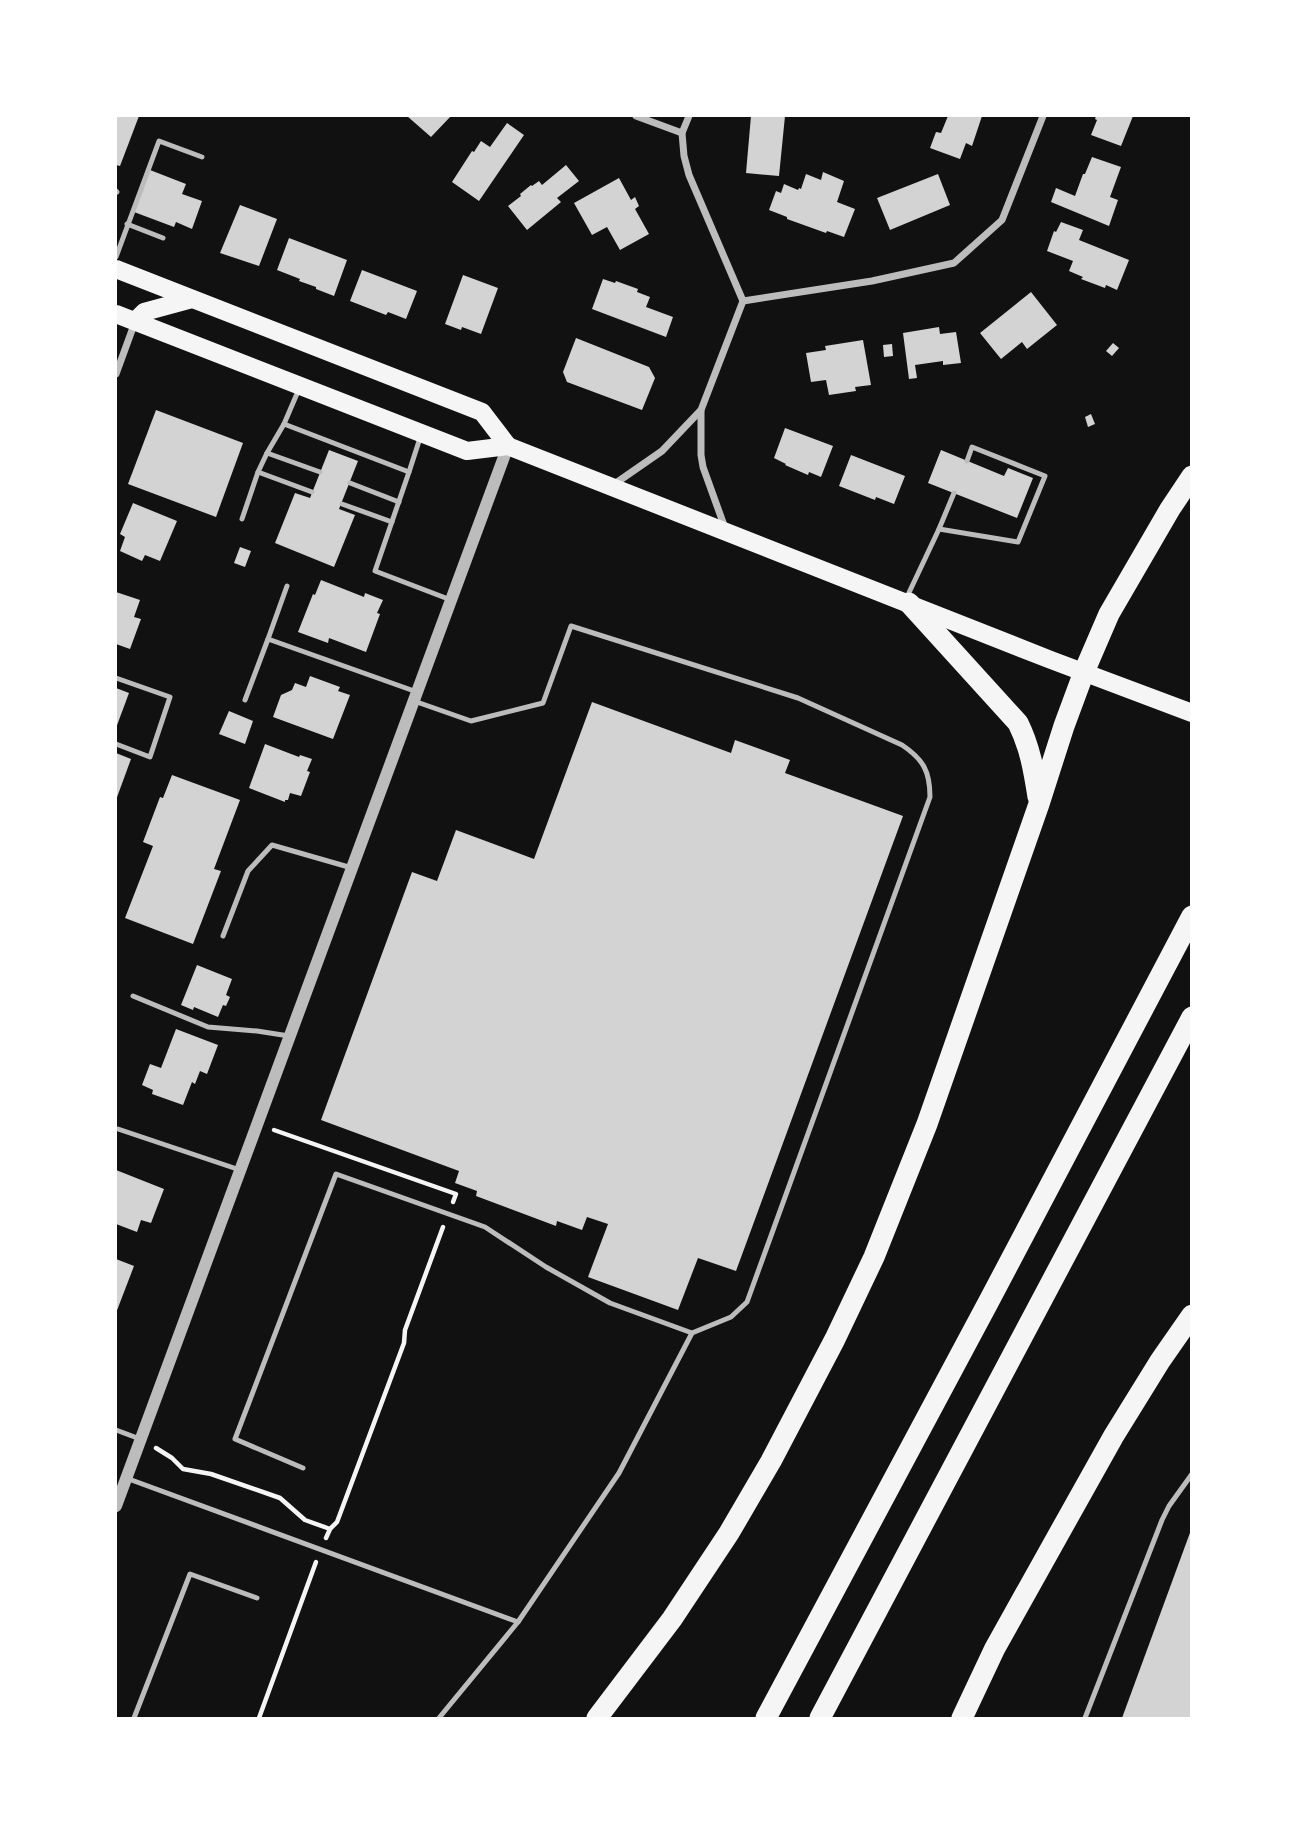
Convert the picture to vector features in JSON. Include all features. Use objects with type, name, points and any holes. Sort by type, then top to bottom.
[{"type":"highway","points":[[597,1718],[673,1619],[729,1533],[771,1461],[835,1339],[874,1257],[927,1124],[1063,726],[1084,672],[1109,614],[1192,476]]},
{"type":"highway","points":[[907,602],[1018,723],[1027,741],[1033,763],[1038,804]]},
{"type":"highway","points":[[766,1718],[1192,916]]},
{"type":"highway","points":[[820,1718],[1192,1017]]},
{"type":"highway","points":[[962,1718],[995,1648],[1113,1437],[1192,1315]]},
{"type":"main road","points":[[116,269],[482,412],[508,446]]},
{"type":"main road","points":[[135,321],[144,312],[192,299]]},
{"type":"main road","points":[[116,314],[467,450],[508,446],[1192,713]]},
{"type":"street","points":[[636,116],[682,133]]},
{"type":"street","points":[[689,116],[682,133],[689,175],[743,301],[701,410],[703,467],[726,531]]},
{"type":"street","points":[[743,301],[872,281],[954,262],[1002,220],[1043,116]]},
{"type":"street","points":[[116,374],[135,321]]},
{"type":"street","points":[[613,486],[662,451],[701,410]]},
{"type":"street","points":[[116,1506],[508,446]]},
{"type":"lane","points":[[116,257],[159,141],[202,157]]},
{"type":"lane","points":[[127,224],[163,238]]},
{"type":"lane","points":[[242,519],[258,471],[284,424],[300,386]]},
{"type":"lane","points":[[284,424],[409,471]]},
{"type":"lane","points":[[422,433],[375,571],[451,600]]},
{"type":"lane","points":[[939,529],[1018,542],[1045,476],[972,447],[967,461]]},
{"type":"lane","points":[[267,453],[320,472]]},
{"type":"lane","points":[[258,471],[312,492]]},
{"type":"lane","points":[[350,483],[399,502]]},
{"type":"lane","points":[[907,602],[954,493]]},
{"type":"lane","points":[[342,504],[391,522]]},
{"type":"lane","points":[[245,699],[287,586]]},
{"type":"lane","points":[[268,639],[415,696],[471,721],[543,703],[571,626],[798,698],[915,753],[925,766],[930,781],[930,797],[747,1302],[731,1317],[691,1333],[619,1473],[518,1622],[439,1718]]},
{"type":"lane","points":[[116,678],[170,697],[150,757],[116,744]]},
{"type":"lane","points":[[223,936],[248,871],[272,845],[352,868]]},
{"type":"lane","points":[[133,996],[208,1027],[289,1036]]},
{"type":"lane","points":[[118,1129],[240,1170]]},
{"type":"lane","points":[[303,1468],[235,1439],[335,1174],[485,1227],[546,1267],[610,1303],[691,1333]]},
{"type":"lane","points":[[116,1430],[140,1439]]},
{"type":"lane","points":[[1085,1718],[1162,1520],[1192,1474]]},
{"type":"lane","points":[[126,1478],[518,1622]]},
{"type":"lane","points":[[134,1718],[190,1574],[257,1598]]},
{"type":"path","points":[[259,1718],[321,1550],[342,1509],[456,1194],[294,1137]]},
{"type":"path","points":[[140,1439],[172,1458],[183,1469],[211,1474],[280,1498],[305,1520],[330,1529]]},
{"type":"building","points":[[116,116],[139,116],[120,166],[116,165]]},
{"type":"building","points":[[407,116],[451,116],[431,137]]},
{"type":"building","points":[[751,116],[785,116],[779,176],[746,173]]},
{"type":"building","points":[[948,116],[982,116],[972,146],[966,143],[960,159],[930,148],[936,132],[941,133]]},
{"type":"building","points":[[1096,116],[1133,116],[1121,146],[1091,135]]},
{"type":"building","points":[[507,123],[524,135],[479,201],[452,182],[481,141],[490,147]]},
{"type":"building","points":[[1092,157],[1121,167],[1110,197],[1118,200],[1109,226],[1051,202],[1056,188],[1075,196]]},
{"type":"building","points":[[566,165],[579,181],[557,198],[561,202],[527,230],[508,206],[531,185],[539,181],[542,185]]},
{"type":"building","points":[[150,170],[186,184],[182,194],[202,201],[192,229],[176,222],[174,227],[134,212]]},
{"type":"building","points":[[823,172],[844,181],[837,202],[855,209],[844,237],[787,219],[769,210],[776,191],[781,193],[784,184],[798,190],[801,189],[806,174],[821,180]]},
{"type":"building","points":[[938,174],[950,205],[890,230],[877,198]]},
{"type":"building","points":[[619,178],[631,200],[635,197],[639,206],[635,209],[649,234],[620,250],[607,227],[592,235],[574,203]]},
{"type":"building","points":[[240,205],[277,219],[259,266],[220,253]]},
{"type":"building","points":[[1061,222],[1083,230],[1079,240],[1129,260],[1117,290],[1081,279],[1083,277],[1069,271],[1073,261],[1047,251],[1054,231],[1056,232]]},
{"type":"building","points":[[289,238],[347,260],[334,296],[277,270]]},
{"type":"building","points":[[362,270],[417,291],[406,319],[388,312],[386,315],[350,301]]},
{"type":"building","points":[[463,275],[498,288],[481,334],[445,324]]},
{"type":"building","points":[[603,279],[638,289],[637,292],[650,297],[646,307],[673,317],[666,337],[592,309]]},
{"type":"building","points":[[1031,292],[1057,325],[1027,349],[1022,342],[1001,359],[980,333]]},
{"type":"building","points":[[939,327],[940,334],[956,332],[961,363],[943,365],[943,361],[915,365],[917,378],[909,379],[903,333]]},
{"type":"building","points":[[576,338],[649,367],[655,378],[642,410],[567,382],[563,372]]},
{"type":"building","points":[[863,340],[871,385],[855,387],[856,391],[829,395],[826,380],[811,382],[806,353],[826,350],[825,346]]},
{"type":"building","points":[[1113,343],[1119,348],[1112,356],[1106,351]]},
{"type":"building","points":[[892,344],[893,356],[884,357],[883,345]]},
{"type":"building","points":[[156,410],[243,443],[216,517],[128,484]]},
{"type":"building","points":[[1091,414],[1095,424],[1088,427],[1085,417]]},
{"type":"building","points":[[785,428],[833,446],[821,477],[809,472],[808,475],[774,458]]},
{"type":"building","points":[[329,450],[358,461],[339,509],[355,515],[334,567],[275,543],[295,493],[310,498]]},
{"type":"building","points":[[941,450],[1004,476],[1008,468],[1033,478],[1017,518],[928,483]]},
{"type":"building","points":[[851,455],[905,476],[894,504],[876,497],[875,500],[839,486]]},
{"type":"building","points":[[133,503],[177,521],[160,561],[145,555],[142,561],[120,551],[125,537],[120,534]]},
{"type":"building","points":[[240,547],[251,551],[245,567],[234,563]]},
{"type":"building","points":[[321,580],[364,597],[365,593],[383,600],[366,652],[329,638],[328,643],[298,632]]},
{"type":"building","points":[[116,592],[140,600],[134,617],[141,619],[130,649],[116,644]]},
{"type":"building","points":[[310,676],[340,687],[338,691],[350,695],[333,739],[273,717],[281,695],[292,690],[295,683],[306,687]]},
{"type":"building","points":[[116,688],[129,693],[116,728]]},
{"type":"building","points":[[592,702],[731,753],[735,740],[790,760],[785,773],[903,816],[736,1271],[698,1258],[678,1310],[588,1277],[608,1224],[587,1217],[582,1230],[557,1221],[556,1226],[476,1196],[477,1191],[455,1183],[459,1171],[321,1120],[412,872],[437,881],[456,830],[534,859]]},
{"type":"building","points":[[229,711],[253,721],[245,744],[219,734]]},
{"type":"building","points":[[265,744],[312,759],[301,796],[290,793],[285,802],[249,788]]},
{"type":"building","points":[[116,753],[131,759],[116,800]]},
{"type":"building","points":[[172,775],[240,800],[214,869],[221,871],[193,944],[125,918],[153,846],[143,842],[160,797],[163,798]]},
{"type":"building","points":[[197,965],[232,979],[226,995],[230,997],[218,1017],[194,1007],[193,1010],[181,1005]]},
{"type":"building","points":[[176,1029],[218,1045],[207,1074],[200,1071],[195,1084],[192,1082],[183,1105],[152,1094],[153,1090],[142,1085],[150,1064],[161,1068]]},
{"type":"building","points":[[116,1170],[164,1189],[151,1223],[141,1220],[137,1232],[116,1224]]},
{"type":"building","points":[[116,1259],[134,1266],[116,1313]]},
{"type":"building","points":[[1191,1530],[1192,1718],[1122,1718]]}]
